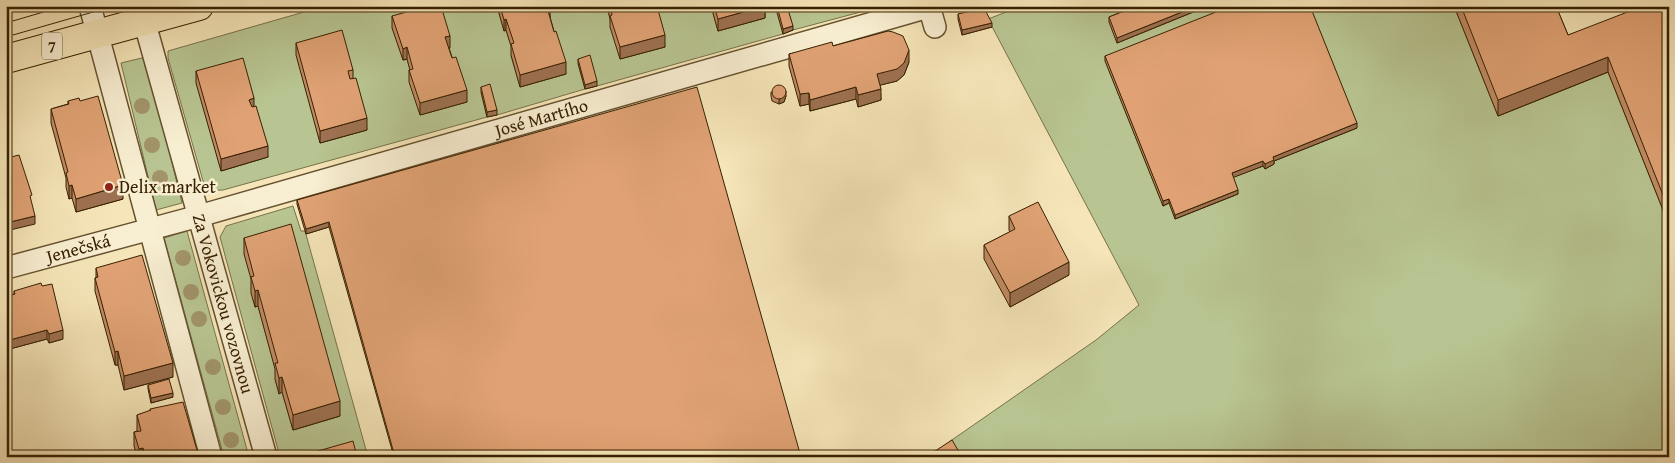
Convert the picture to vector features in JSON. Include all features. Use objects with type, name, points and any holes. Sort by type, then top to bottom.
[{"type":"main road","name":"7","points":[[6,59],[97,33],[142,14],[199,6]]},
{"type":"street","points":[[90,6],[211,457]]},
{"type":"street","points":[[930,6],[935,27]]},
{"type":"street","name":"José Martího","points":[[150,229],[930,6]]},
{"type":"street","name":"Za Vokovickou vozovnou","points":[[142,14],[266,457]]},
{"type":"street","name":"Jenečská","points":[[6,268],[150,229]]},
{"type":"green space","points":[[325,6],[497,6],[504,31],[506,30],[514,55],[511,56],[520,87],[546,6],[607,6],[612,27],[651,6],[711,6],[718,31],[762,6],[876,6],[872,9],[793,30],[786,7],[783,34],[597,86],[590,60],[578,64],[585,89],[497,115],[490,89],[481,92],[487,117],[223,190],[216,190],[207,186],[203,181],[168,58],[168,51]],"holes":[[[393,28],[449,47],[413,81],[407,59],[403,60]]]},
{"type":"green space","points":[[1022,6],[1454,6],[1498,116],[1608,72],[1669,225],[1669,457],[959,457],[949,442],[1096,340],[1139,305],[988,19]]},
{"type":"green space","points":[[146,57],[182,203],[156,210],[121,63]]},
{"type":"green space","points":[[293,206],[301,231],[305,231],[368,457],[280,457],[220,237],[226,226]],"holes":[[[254,292],[340,416],[293,430],[282,392],[279,393],[275,379],[278,378],[258,306],[255,307]]]},
{"type":"green space","points":[[187,231],[249,457],[224,457],[164,238]]},
{"type":"building","points":[[428,6],[441,6],[450,36],[445,37],[452,58],[456,57],[467,90],[420,103],[409,70],[413,69],[407,47],[403,49],[392,16]]},
{"type":"building","points":[[500,6],[549,6],[547,7],[554,32],[556,31],[566,62],[520,75],[511,44],[514,43]]},
{"type":"building","points":[[610,6],[657,6],[665,35],[620,47],[610,16],[612,15]]},
{"type":"building","points":[[714,6],[765,6],[718,19]]},
{"type":"building","points":[[777,6],[787,6],[793,26],[783,29]]},
{"type":"building","points":[[1137,6],[1197,6],[1117,38],[1109,17]]},
{"type":"building","points":[[1231,6],[1310,6],[1357,123],[1273,157],[1274,160],[1265,164],[1263,161],[1232,173],[1238,190],[1175,215],[1169,199],[1163,201],[1105,56]]},
{"type":"building","points":[[1461,6],[1556,6],[1568,35],[1643,6],[1669,6],[1669,210],[1608,57],[1498,100]]},
{"type":"building","points":[[984,8],[992,23],[962,30],[958,14]]},
{"type":"building","points":[[342,30],[353,70],[348,71],[350,79],[356,78],[367,118],[320,131],[296,43]]},
{"type":"building","points":[[888,31],[903,36],[909,50],[904,63],[897,69],[877,74],[881,89],[858,95],[856,87],[810,100],[809,93],[800,94],[789,54],[832,42],[833,46]]},
{"type":"building","points":[[590,55],[597,81],[585,85],[578,59]]},
{"type":"building","points":[[243,58],[254,98],[249,100],[252,107],[256,106],[268,146],[221,159],[196,71]]},
{"type":"building","points":[[490,84],[497,110],[487,112],[481,87]]},
{"type":"building","points":[[779,85],[784,87],[786,92],[784,97],[779,99],[774,97],[772,92],[774,87]]},
{"type":"building","points":[[697,87],[801,457],[395,457],[329,222],[306,229],[297,200]]},
{"type":"building","points":[[98,96],[123,185],[76,199],[72,185],[69,186],[66,173],[68,172],[51,109],[69,104],[68,101],[79,98],[80,101]]},
{"type":"building","points":[[19,155],[32,195],[30,196],[35,216],[6,223],[6,167],[9,166],[7,158]]},
{"type":"building","points":[[1038,202],[1069,262],[1010,293],[984,245],[1015,229],[1009,216]]},
{"type":"building","points":[[291,224],[340,401],[293,415],[282,377],[279,378],[275,363],[278,363],[258,290],[255,291],[251,277],[254,276],[244,238]]},
{"type":"building","points":[[142,255],[173,363],[124,376],[118,351],[115,352],[95,278],[98,277],[96,268]]},
{"type":"building","points":[[41,283],[42,286],[52,284],[63,330],[49,334],[47,330],[6,341],[6,297],[15,294],[14,291]]},
{"type":"building","points":[[169,379],[173,393],[151,398],[148,385]]},
{"type":"building","points":[[183,402],[199,457],[146,457],[143,448],[139,449],[134,432],[141,431],[137,415],[150,409]]},
{"type":"building","points":[[952,440],[962,457],[931,457],[929,455]]},
{"type":"building","points":[[353,441],[357,457],[305,457],[304,455]]},
{"type":"tram line","points":[[6,23],[64,6]]},
{"type":"tram line","points":[[6,37],[114,6]]},
{"type":"place","name":"Delix market","points":[[109,187]]}]
